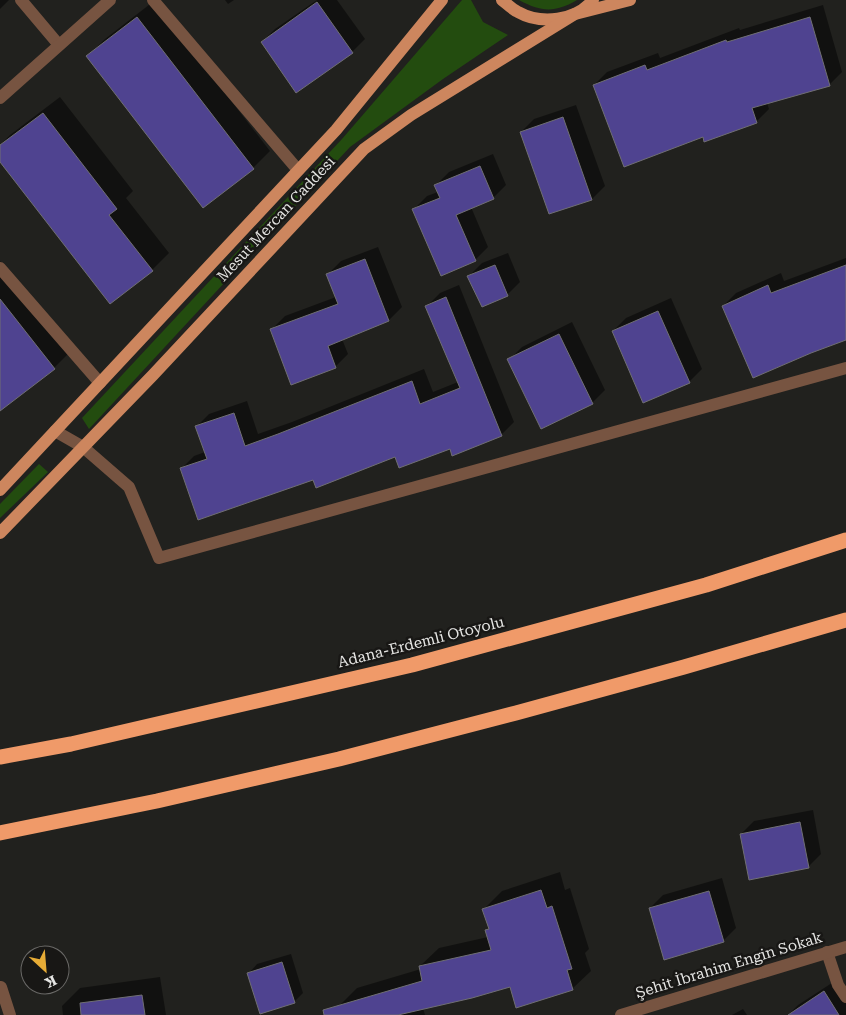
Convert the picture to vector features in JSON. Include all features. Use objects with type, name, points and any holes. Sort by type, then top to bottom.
[{"type":"highway","name":"Adana-Erdemli Otoyolu","points":[[0,757],[71,744],[412,665],[706,585],[846,540]]},
{"type":"highway","points":[[0,833],[158,801],[339,758],[516,713],[846,620]]},
{"type":"main road","name":"Mesut Mercan Caddesi","points":[[0,490],[336,130],[442,0]]},
{"type":"main road","points":[[502,0],[517,12],[536,19],[556,19],[575,14],[593,0]]},
{"type":"main road","name":"Mesut Mercan Caddesi","points":[[0,533],[153,375],[364,149],[412,115],[575,14],[630,0]]},
{"type":"street","points":[[22,0],[59,45]]},
{"type":"street","points":[[0,98],[110,0]]},
{"type":"street","points":[[153,0],[298,170]]},
{"type":"street","points":[[0,268],[100,383]]},
{"type":"street","points":[[54,431],[83,447],[129,487],[159,558],[846,368]]},
{"type":"street","name":"Şehit İbrahim Engin Sokak","points":[[626,1014],[846,947]]},
{"type":"street","points":[[827,952],[838,985],[846,997]]},
{"type":"street","points":[[1,988],[10,1015]]},
{"type":"green space","points":[[462,0],[471,0],[483,22],[508,35],[443,79],[350,147],[89,429],[82,418],[342,139]]},
{"type":"green space","points":[[519,0],[577,0],[555,9],[541,9]]},
{"type":"green space","points":[[39,464],[48,472],[0,518],[0,504]]},
{"type":"building","points":[[317,2],[353,53],[296,93],[261,42]]},
{"type":"building","points":[[137,17],[254,169],[203,208],[86,56]]},
{"type":"building","points":[[810,17],[830,86],[752,108],[757,123],[704,142],[703,137],[624,167],[593,85],[645,65],[647,70],[726,40],[727,42]]},
{"type":"building","points":[[43,113],[117,209],[109,215],[153,271],[110,304],[0,162],[0,145]]},
{"type":"building","points":[[563,117],[592,200],[549,214],[520,132]]},
{"type":"building","points":[[480,166],[494,199],[456,215],[476,261],[441,276],[412,209],[440,198],[434,185]]},
{"type":"building","points":[[365,259],[389,321],[328,346],[336,368],[291,385],[270,329],[338,304],[326,274]]},
{"type":"building","points":[[495,265],[508,296],[482,307],[467,276]]},
{"type":"building","points":[[846,265],[846,340],[753,378],[722,306],[768,285],[771,293]]},
{"type":"building","points":[[446,297],[502,436],[452,456],[450,449],[399,468],[395,457],[316,488],[313,480],[198,520],[180,468],[207,459],[195,426],[234,413],[245,446],[412,381],[420,404],[460,388],[425,306]]},
{"type":"building","points":[[0,299],[55,369],[0,411]]},
{"type":"building","points":[[658,311],[690,383],[643,403],[612,331]]},
{"type":"building","points":[[559,334],[593,404],[541,429],[507,359]]},
{"type":"building","points":[[800,822],[809,868],[749,880],[740,834]]},
{"type":"building","points":[[541,890],[547,908],[552,906],[572,969],[567,970],[573,990],[516,1008],[510,987],[398,1015],[324,1015],[323,1010],[422,981],[419,966],[491,950],[485,930],[489,929],[482,909]]},
{"type":"building","points":[[709,891],[724,942],[664,960],[649,908]]},
{"type":"building","points":[[282,962],[295,1003],[260,1014],[247,973]]},
{"type":"building","points":[[824,991],[839,1015],[788,1015]]},
{"type":"building","points":[[142,995],[145,1015],[81,1015],[80,1003]]}]
